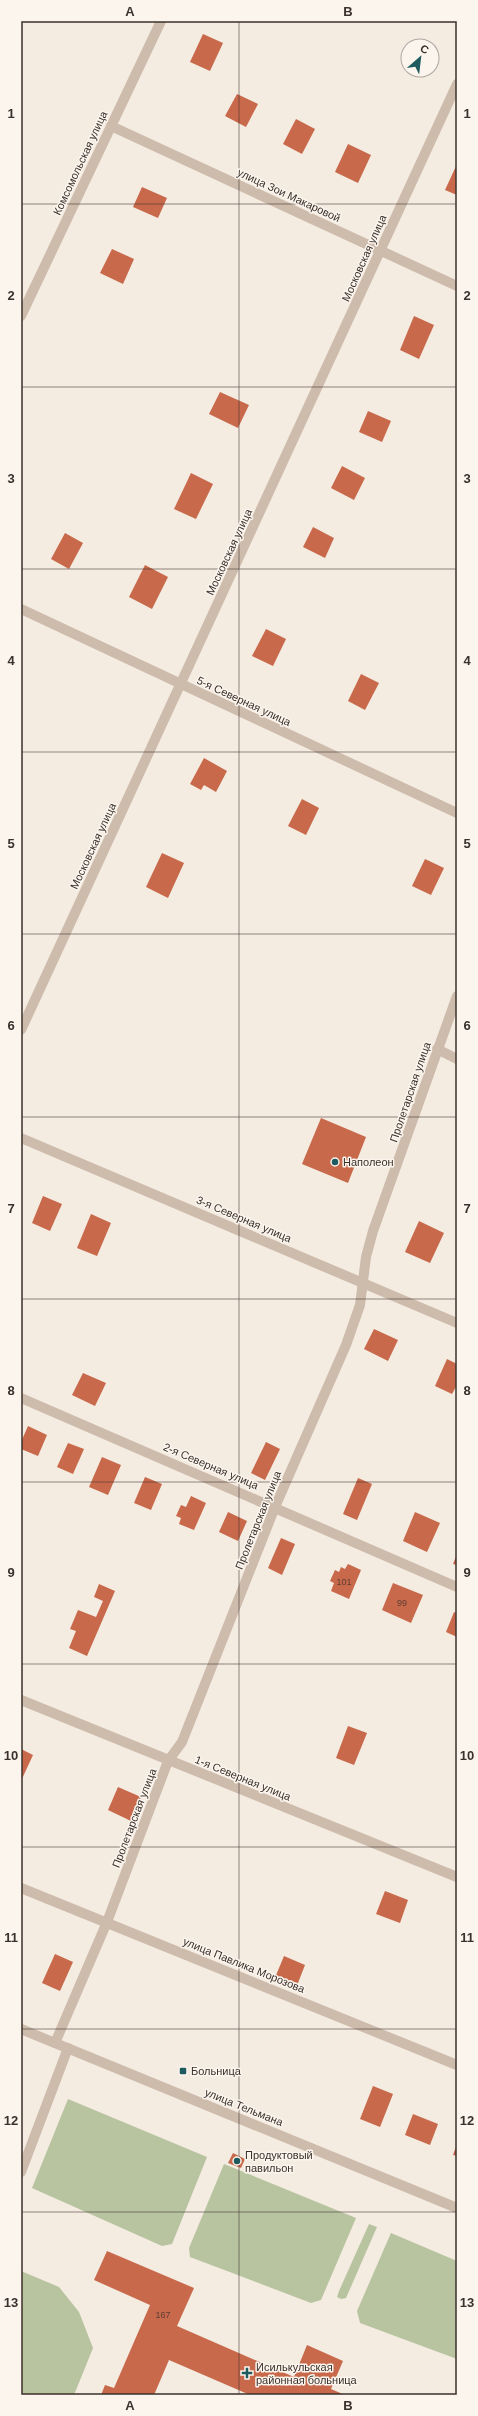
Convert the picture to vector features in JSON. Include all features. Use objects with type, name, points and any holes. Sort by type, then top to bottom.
[{"type":"street","name":"Комсомольская улица","points":[[21,316],[161,21]]},
{"type":"street","name":"Московская улица","points":[[21,1030],[457,84]]},
{"type":"street","name":"улица Зои Макаровой","points":[[111,126],[457,286]]},
{"type":"street","name":"5-я Северная улица","points":[[21,609],[457,813]]},
{"type":"street","name":"Пролетарская улица","points":[[55,2043],[107,1922],[168,1761],[182,1742],[275,1507],[346,1345],[360,1305],[365,1282],[366,1257],[373,1231],[457,996]]},
{"type":"street","points":[[437,1049],[457,1059]]},
{"type":"street","name":"3-я Северная улица","points":[[21,1138],[365,1282],[457,1323]]},
{"type":"street","name":"2-я Северная улица","points":[[21,1398],[457,1587]]},
{"type":"street","name":"1-я Северная улица","points":[[21,1700],[168,1761],[457,1877]]},
{"type":"street","name":"улица Павлика Морозова","points":[[21,1888],[457,2065]]},
{"type":"street","name":"улица Тельмана","points":[[21,2029],[457,2208]]},
{"type":"street","points":[[21,2172],[68,2048]]},
{"type":"green space","points":[[68,2099],[207,2157],[172,2244],[162,2246],[32,2188]]},
{"type":"green space","points":[[224,2164],[356,2218],[321,2300],[311,2303],[190,2257],[189,2248]]},
{"type":"green space","points":[[369,2224],[377,2227],[346,2298],[341,2299],[337,2297],[339,2291]]},
{"type":"green space","points":[[391,2233],[457,2261],[457,2359],[360,2323],[357,2311]]},
{"type":"green space","points":[[21,2271],[59,2287],[79,2312],[93,2348],[74,2395],[21,2395]]},
{"type":"building","points":[[203,34],[223,43],[210,71],[190,62]]},
{"type":"building","points":[[237,94],[258,104],[246,127],[225,116]]},
{"type":"building","points":[[296,119],[315,129],[302,154],[283,144]]},
{"type":"building","points":[[348,144],[371,155],[358,183],[335,172]]},
{"type":"building","points":[[457,164],[457,195],[445,190]]},
{"type":"building","points":[[142,187],[167,198],[158,218],[133,207]]},
{"type":"building","points":[[112,249],[134,259],[123,284],[100,273]]},
{"type":"building","points":[[414,316],[434,325],[419,359],[400,350]]},
{"type":"building","points":[[220,392],[249,405],[238,428],[209,414]]},
{"type":"building","points":[[368,411],[391,421],[382,442],[359,432]]},
{"type":"building","points":[[342,466],[365,478],[354,500],[331,488]]},
{"type":"building","points":[[191,473],[213,484],[196,519],[174,509]]},
{"type":"building","points":[[313,527],[334,538],[325,558],[303,547]]},
{"type":"building","points":[[65,533],[83,543],[69,569],[51,559]]},
{"type":"building","points":[[145,565],[168,577],[152,609],[129,597]]},
{"type":"building","points":[[266,629],[286,639],[273,666],[252,656]]},
{"type":"building","points":[[361,674],[379,683],[365,710],[348,701]]},
{"type":"building","points":[[204,758],[227,771],[216,792],[204,785],[201,790],[190,784]]},
{"type":"building","points":[[302,799],[319,808],[306,835],[288,826]]},
{"type":"building","points":[[162,853],[184,863],[168,898],[146,887]]},
{"type":"building","points":[[425,859],[444,868],[431,895],[412,886]]},
{"type":"building","points":[[321,1118],[366,1137],[348,1183],[302,1164]]},
{"type":"building","points":[[43,1196],[62,1204],[50,1231],[32,1223]]},
{"type":"building","points":[[91,1214],[111,1223],[97,1256],[77,1248]]},
{"type":"building","points":[[419,1221],[444,1233],[430,1263],[405,1252]]},
{"type":"building","points":[[374,1329],[398,1340],[388,1361],[364,1349]]},
{"type":"building","points":[[447,1359],[457,1364],[457,1385],[452,1394],[435,1386]]},
{"type":"building","points":[[83,1373],[106,1383],[95,1406],[72,1395]]},
{"type":"building","points":[[28,1426],[47,1435],[38,1456],[21,1449],[21,1442]]},
{"type":"building","points":[[266,1442],[280,1449],[265,1480],[251,1473]]},
{"type":"building","points":[[68,1443],[84,1449],[73,1474],[57,1467]]},
{"type":"building","points":[[102,1457],[121,1465],[108,1495],[89,1487]]},
{"type":"building","points":[[145,1477],[162,1484],[151,1510],[134,1503]]},
{"type":"building","points":[[358,1478],[372,1484],[357,1520],[343,1514]]},
{"type":"building","points":[[191,1496],[206,1503],[194,1530],[179,1524],[181,1518],[176,1516],[181,1505],[186,1507]]},
{"type":"building","points":[[228,1512],[247,1521],[238,1541],[219,1532]]},
{"type":"building","points":[[415,1512],[440,1523],[427,1552],[403,1541]]},
{"type":"building","points":[[281,1538],[295,1544],[282,1575],[268,1568]]},
{"type":"building","points":[[457,1554],[457,1565],[453,1564]]},
{"type":"building","points":[[348,1564],[361,1570],[349,1599],[331,1591],[334,1583],[330,1581],[335,1570],[339,1572],[341,1567],[345,1569]]},
{"type":"building","points":[[393,1583],[423,1595],[411,1623],[382,1610]]},
{"type":"building","points":[[99,1584],[115,1591],[87,1656],[69,1648],[76,1631],[70,1629],[78,1610],[96,1617],[103,1601],[94,1597]]},
{"type":"building","points":[[454,1612],[457,1613],[457,1637],[446,1632]]},
{"type":"building","points":[[348,1726],[367,1733],[354,1765],[336,1758]]},
{"type":"building","points":[[21,1749],[33,1755],[21,1781]]},
{"type":"building","points":[[118,1787],[141,1797],[131,1821],[108,1810]]},
{"type":"building","points":[[385,1891],[408,1900],[400,1923],[376,1914]]},
{"type":"building","points":[[55,1954],[73,1962],[60,1991],[42,1983]]},
{"type":"building","points":[[284,1956],[305,1965],[296,1988],[274,1980]]},
{"type":"building","points":[[373,2086],[393,2094],[380,2127],[360,2119]]},
{"type":"building","points":[[413,2114],[438,2124],[430,2145],[405,2135]]},
{"type":"building","points":[[457,2144],[457,2156],[453,2155]]},
{"type":"building","points":[[233,2153],[245,2159],[241,2168],[228,2163]]},
{"type":"building","points":[[107,2251],[194,2288],[177,2326],[294,2377],[307,2345],[343,2361],[331,2389],[345,2395],[250,2395],[169,2360],[154,2395],[101,2395],[105,2385],[114,2388],[150,2305],[94,2280]]},
{"type":"place","name":"Наполеон","points":[[335,1162]]},
{"type":"place","name":"Больница","points":[[183,2071]]},
{"type":"place","name":"Продуктовый павильон","points":[[237,2161]]},
{"type":"place","name":"Исилькульская районная больница","points":[[247,2373]]}]
